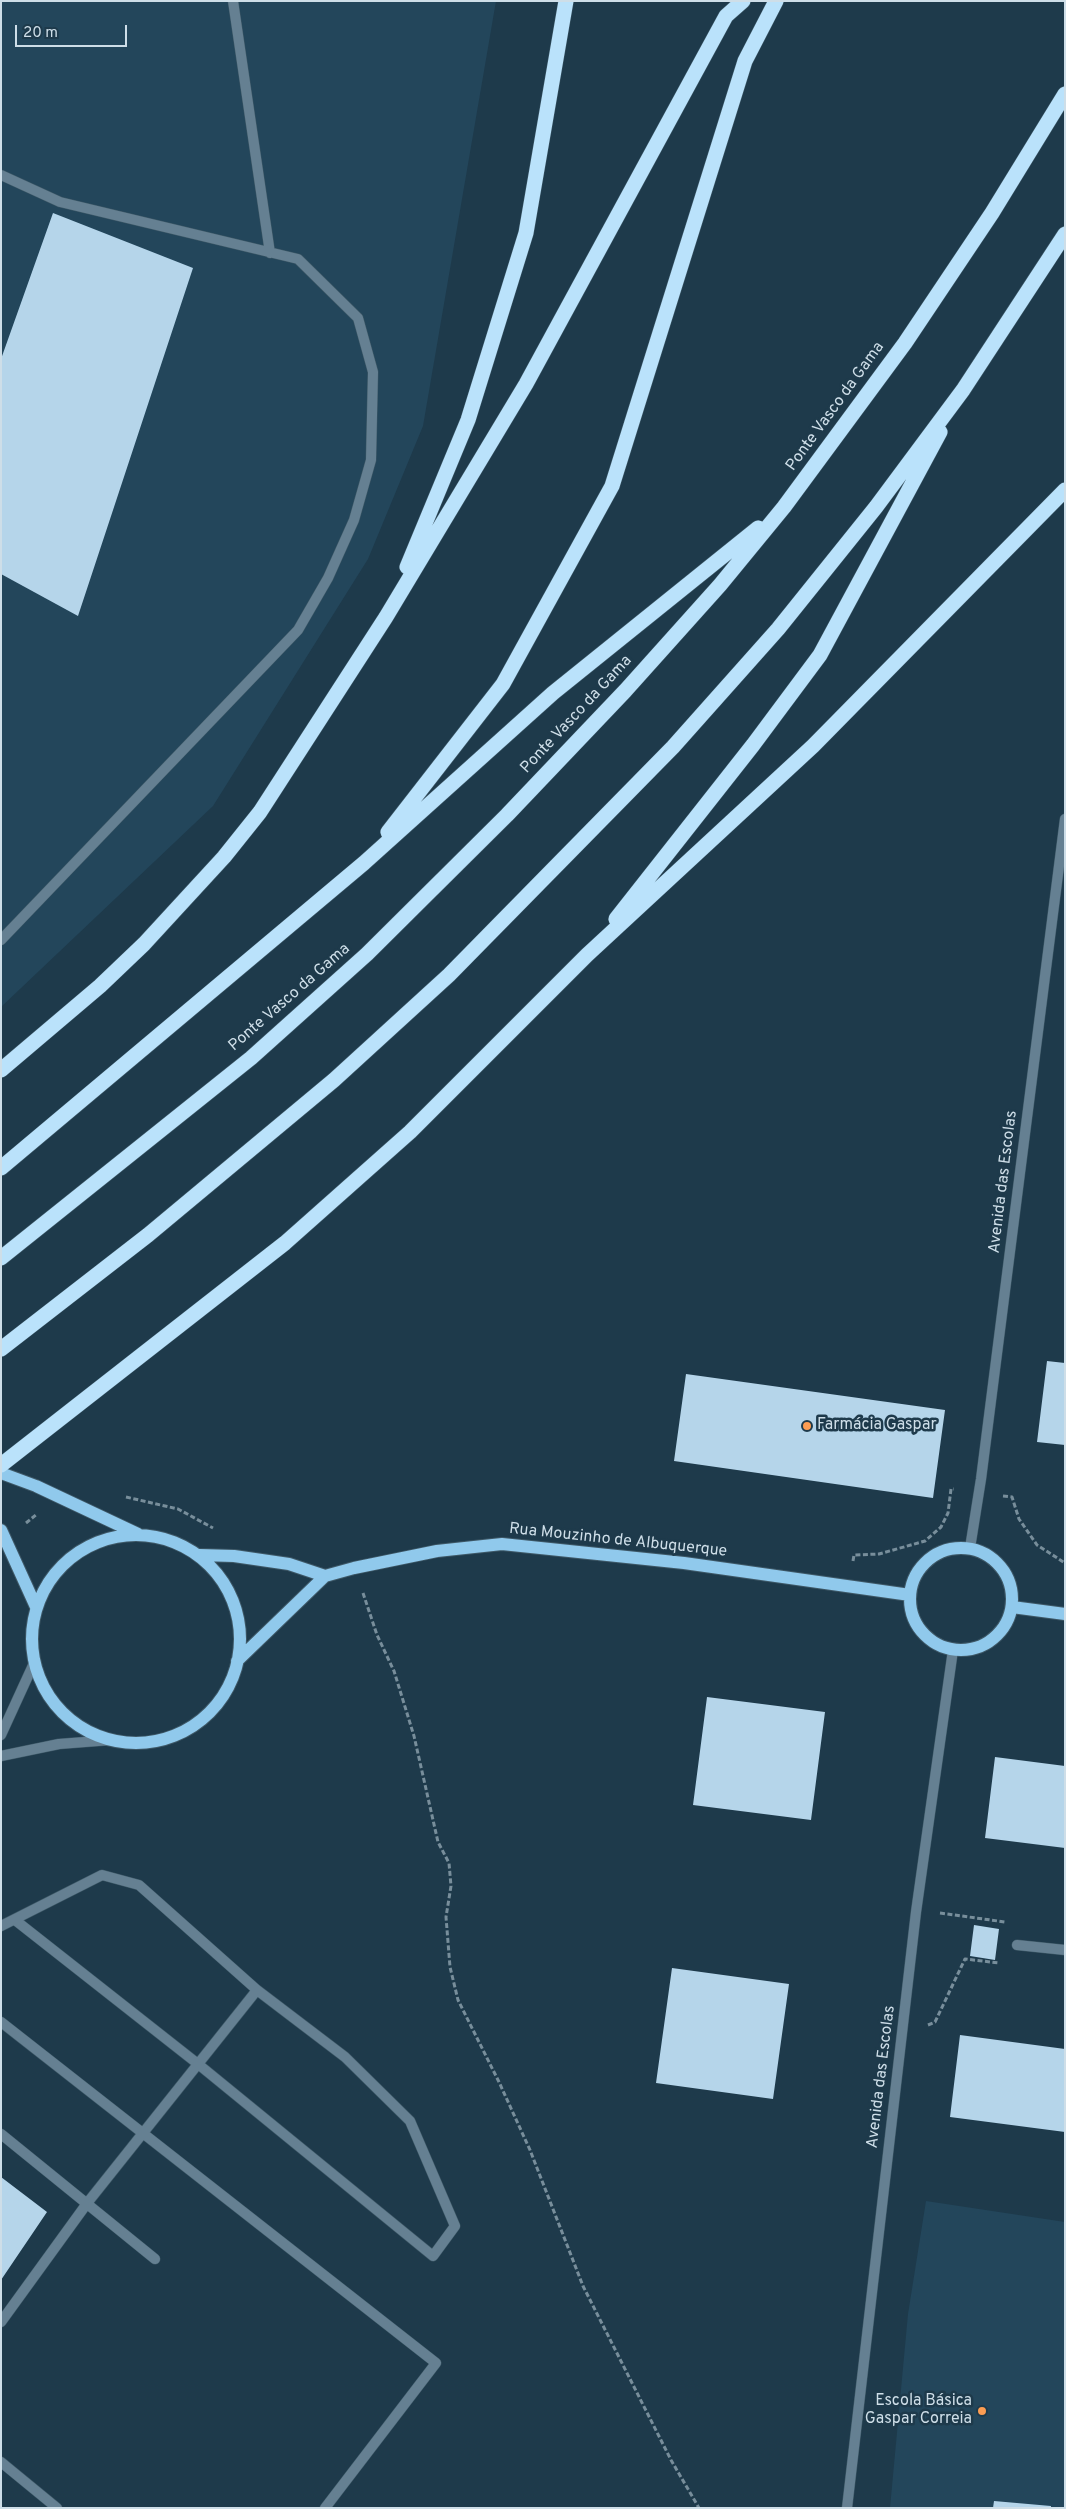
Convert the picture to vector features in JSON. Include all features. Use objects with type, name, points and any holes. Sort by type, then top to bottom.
[{"type":"highway","points":[[386,617],[468,420],[526,233],[566,1]]},
{"type":"highway","points":[[1,1070],[138,950],[224,857],[260,812],[386,617],[526,384],[726,16],[742,1]]},
{"type":"highway","points":[[364,862],[503,684],[612,486],[746,61],[776,1]]},
{"type":"highway","name":"Ponte Vasco da Gama","points":[[1,1258],[251,1058],[367,954],[507,815],[625,691],[720,585],[784,507],[953,273],[1034,147],[1065,94]]},
{"type":"highway","points":[[1,1349],[28,1330],[213,1183],[334,1080],[449,975],[673,747],[778,629],[839,555],[962,390],[1065,234]]},
{"type":"highway","points":[[587,956],[753,745],[820,656],[962,390]]},
{"type":"highway","points":[[1,1465],[285,1243],[410,1132],[587,956],[813,746],[1065,490]]},
{"type":"highway","points":[[1,1168],[364,862],[554,693],[784,507]]},
{"type":"main road","points":[[1,1472],[36,1486],[138,1534],[170,1540],[199,1556],[220,1577],[234,1602],[240,1632],[237,1661],[228,1687],[212,1709],[191,1728],[166,1739],[138,1744],[111,1740],[76,1725],[49,1698],[34,1663],[31,1635],[36,1607],[51,1577],[75,1554],[105,1539],[138,1534]]},
{"type":"main road","points":[[1,1530],[36,1607]]},
{"type":"main road","name":"Rua Mouzinho de Albuquerque","points":[[237,1661],[325,1576],[437,1551],[502,1544],[684,1563],[910,1595]]},
{"type":"main road","points":[[952,1548],[970,1548],[983,1552],[1004,1570],[1012,1588],[1012,1607],[1008,1621],[1000,1634],[986,1644],[969,1650],[953,1650],[934,1643],[920,1631],[912,1614],[910,1595],[914,1578],[923,1564],[937,1554],[952,1548]]},
{"type":"main road","points":[[199,1556],[234,1556],[288,1564],[325,1576]]},
{"type":"main road","points":[[1012,1607],[1065,1614]]},
{"type":"street","points":[[233,1],[270,253]]},
{"type":"street","points":[[1,175],[60,202],[298,259],[358,318],[373,372],[371,460],[354,520],[328,578],[298,630],[1,940]]},
{"type":"street","name":"Avenida das Escolas","points":[[970,1548],[981,1479],[1065,820]]},
{"type":"street","name":"Avenida das Escolas","points":[[847,2508],[916,1912],[953,1650]]},
{"type":"street","points":[[1,1735],[34,1663]]},
{"type":"street","points":[[1,1756],[59,1744],[111,1740]]},
{"type":"street","points":[[1,1926],[102,1875],[139,1885],[257,1990],[345,2057],[410,2121],[455,2226],[433,2256],[198,2064],[15,1920]]},
{"type":"street","points":[[1017,1945],[1065,1950]]},
{"type":"street","points":[[1,2322],[88,2202],[257,1990]]},
{"type":"street","points":[[1,2022],[436,2363],[325,2508]]},
{"type":"street","points":[[1,2134],[88,2202],[155,2259]]},
{"type":"street","points":[[1,2462],[57,2508]]},
{"type":"path","points":[[118,1496],[178,1509],[214,1529]]},
{"type":"path","points":[[354,1594],[362,1590],[378,1635],[394,1671],[414,1736],[438,1842],[449,1863],[451,1886],[447,1925],[450,1967],[458,2000],[530,2150],[583,2286],[670,2460],[699,2508]]},
{"type":"path","points":[[949,1913],[1010,1923]]},
{"type":"path","points":[[902,2036],[935,2022],[965,1959],[1003,1964]]},
{"type":"shaded area","points":[[1,1],[496,1],[423,426],[368,559],[213,806],[1,1007]]},
{"type":"shaded area","name":"Escola Básica Gaspar Correia","points":[[926,2201],[1065,2222],[1065,2508],[890,2508],[908,2314]]},
{"type":"building","points":[[53,213],[193,268],[78,616],[1,574],[1,359]]},
{"type":"building","points":[[1047,1361],[1065,1363],[1065,1445],[1037,1442]]},
{"type":"building","points":[[686,1374],[945,1410],[933,1498],[674,1461]]},
{"type":"building","points":[[707,1697],[825,1712],[811,1820],[693,1805]]},
{"type":"building","points":[[995,1757],[1065,1766],[1065,1848],[985,1838]]},
{"type":"building","points":[[974,1925],[999,1929],[995,1960],[970,1956]]},
{"type":"building","points":[[672,1968],[789,1984],[773,2099],[656,2083]]},
{"type":"building","points":[[960,2035],[1065,2049],[1065,2132],[950,2117]]},
{"type":"building","points":[[1,2177],[47,2212],[1,2280]]},
{"type":"building","points":[[994,2501],[1051,2506],[1051,2508],[993,2508]]},
{"type":"place","name":"Farmácia Gaspar","points":[[807,1426]]},
{"type":"place","name":"Escola Básica Gaspar Correia","points":[[982,2411]]}]
